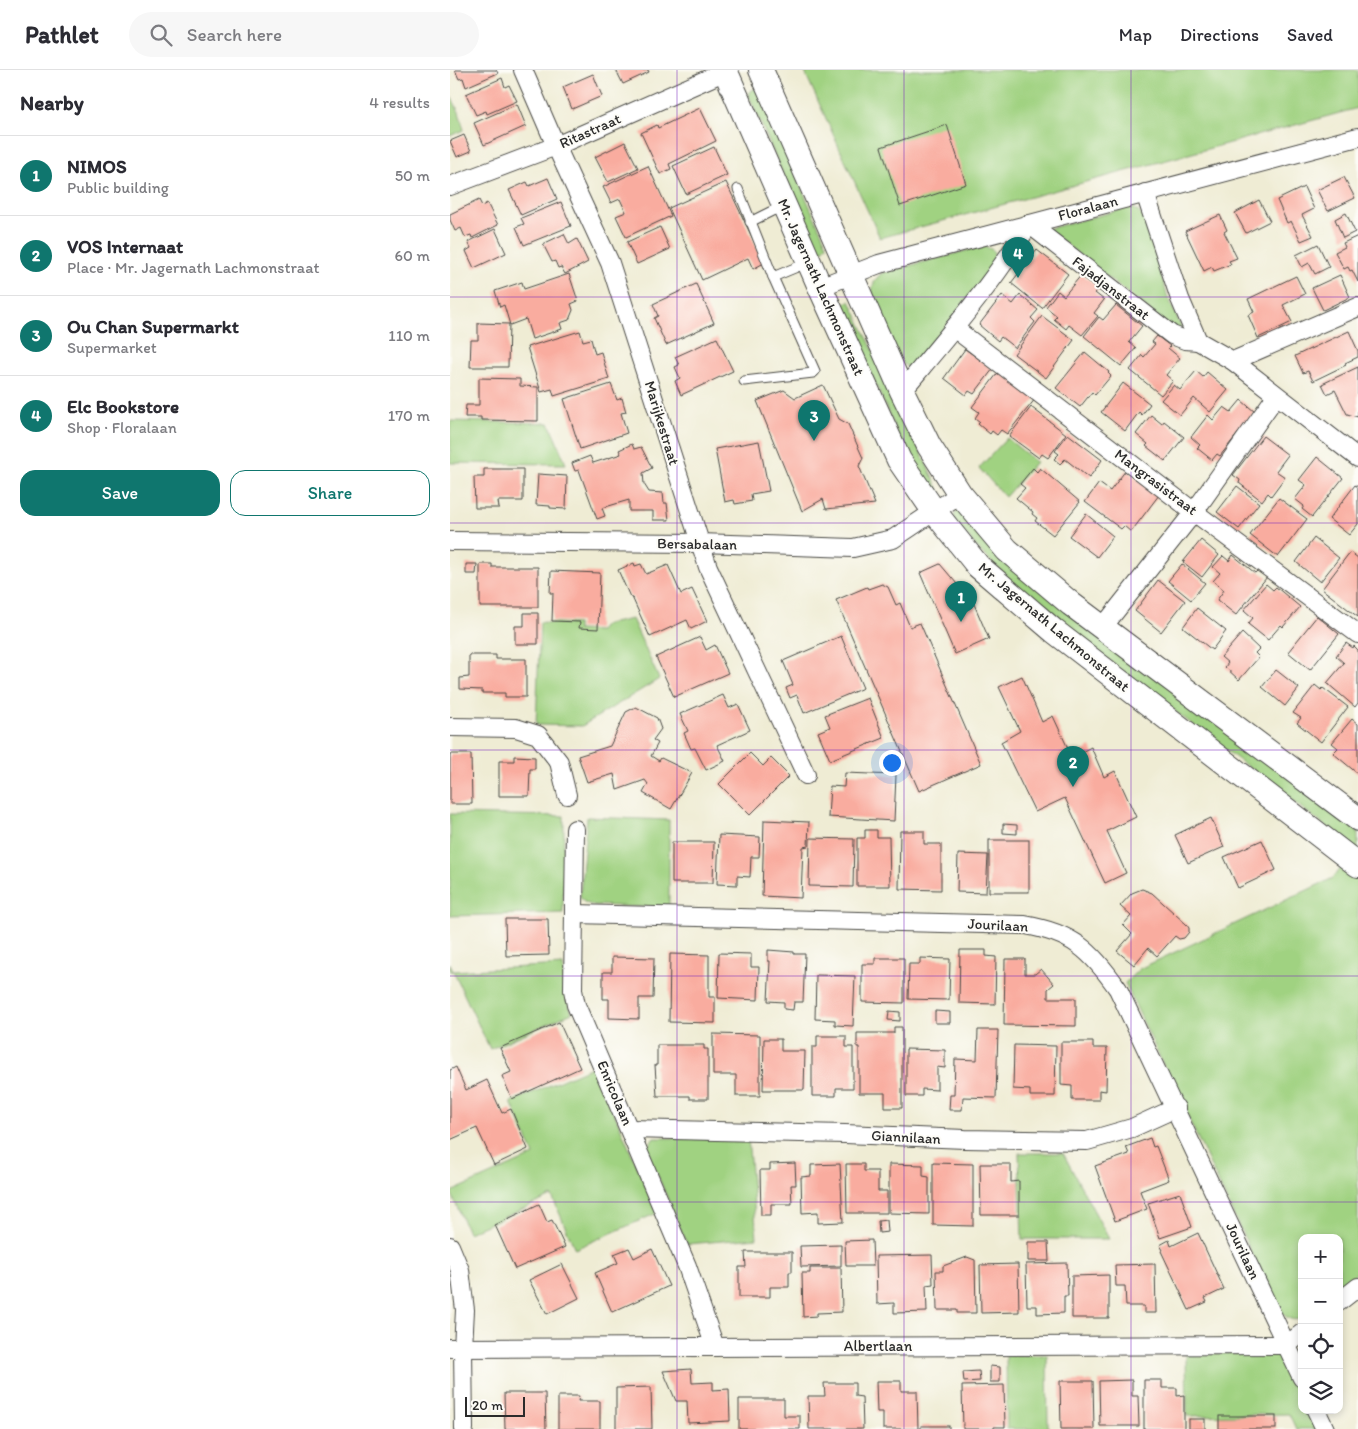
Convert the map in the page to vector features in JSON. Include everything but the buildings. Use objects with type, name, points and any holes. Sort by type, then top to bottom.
[{"type":"main road","name":"Mr. Jagernath Lachmonstraat","points":[[726,70],[820,287],[899,460],[934,511],[978,566],[1020,602],[1069,643],[1358,866]]},
{"type":"main road","name":"Mr. Jagernath Lachmonstraat","points":[[761,70],[902,391],[929,446],[960,494],[1007,550],[1071,604],[1358,818]]},
{"type":"street","name":"Marijkestraat","points":[[523,70],[610,263],[708,567],[806,775]]},
{"type":"street","name":"Ritastraat","points":[[450,186],[556,146],[726,70]]},
{"type":"street","name":"Floralaan","points":[[820,287],[879,264],[1358,137]]},
{"type":"street","points":[[1145,193],[1180,299],[1198,341]]},
{"type":"street","points":[[902,391],[954,328],[1014,250],[1029,224]]},
{"type":"street","name":"Fajadjanstraat","points":[[1029,224],[1172,335],[1185,340],[1198,341],[1233,361],[1358,458]]},
{"type":"street","points":[[1233,361],[1358,307]]},
{"type":"street","name":"Mangrasistraat","points":[[954,328],[1194,512],[1358,634]]},
{"type":"street","points":[[1103,627],[1194,512],[1276,396]]},
{"type":"street","name":"Bersabalaan","points":[[450,541],[699,543],[853,548],[893,539],[960,494]]},
{"type":"street","points":[[450,727],[516,728],[538,734],[560,762],[567,795]]},
{"type":"street","name":"Enricolaan","points":[[575,829],[573,990],[576,1005],[687,1266],[715,1347]]},
{"type":"street","name":"Jourilaan","points":[[574,914],[1025,925],[1042,928],[1073,940],[1087,950],[1104,968],[1118,989],[1176,1108],[1298,1369]]},
{"type":"street","name":"Giannilaan","points":[[630,1129],[1087,1141],[1132,1128],[1176,1108]]},
{"type":"street","points":[[450,1246],[460,1270],[465,1310],[456,1348],[464,1429]]},
{"type":"street","points":[[1343,1299],[1358,1287]]},
{"type":"street","points":[[1287,1345],[1298,1336]]},
{"type":"street","name":"Albertlaan","points":[[456,1348],[1287,1345]]},
{"type":"street","points":[[1318,1414],[1325,1429]]},
{"type":"lane","points":[[738,189],[773,277],[815,371],[811,374],[744,381]]},
{"type":"lane","points":[[750,222],[784,205]]},
{"type":"lane","points":[[773,277],[809,262]]},
{"type":"green space","points":[[804,70],[1358,70],[1358,108],[880,238]]},
{"type":"green space","points":[[757,88],[827,245],[822,251],[815,248],[749,96],[750,91]]},
{"type":"green space","points":[[452,98],[459,112],[464,130],[450,136],[450,99]]},
{"type":"green space","points":[[1128,208],[1135,209],[1146,219],[1167,295],[1182,329],[1170,327],[1048,230]]},
{"type":"green space","points":[[984,246],[993,250],[995,257],[991,267],[914,368],[907,367],[902,363],[873,299],[872,291],[875,281],[882,273]]},
{"type":"green space","points":[[850,301],[942,497],[940,498],[902,443],[844,314],[843,307],[845,303]]},
{"type":"green space","points":[[450,421],[549,423],[566,464],[450,463]]},
{"type":"green space","points":[[1007,438],[1036,462],[1005,497],[979,468]]},
{"type":"green space","points":[[959,509],[1358,831],[1358,851],[1040,608],[982,553],[955,522],[954,515]]},
{"type":"green space","points":[[632,619],[659,679],[582,726],[536,725],[540,622],[577,624],[577,630],[599,631],[604,625]]},
{"type":"green space","points":[[450,814],[564,816],[563,913],[450,916]]},
{"type":"green space","points":[[587,817],[669,820],[669,908],[591,905],[584,902],[580,897]]},
{"type":"green space","points":[[1343,866],[1358,878],[1358,1272],[1343,1285],[1343,1234],[1298,1234],[1298,1319],[1293,1319],[1285,1316],[1274,1301],[1125,983],[1139,969],[1333,878]]},
{"type":"green space","points":[[563,965],[565,990],[572,1013],[490,1049],[453,971]]},
{"type":"green space","points":[[594,1066],[657,1213],[575,1249],[552,1196],[468,1233],[451,1192],[534,1155],[511,1102]]},
{"type":"green space","points":[[654,1138],[748,1138],[757,1238],[687,1244],[646,1148]]},
{"type":"green space","points":[[1019,1153],[1063,1153],[1109,1239],[1022,1239]]},
{"type":"green space","points":[[1272,1352],[1285,1362],[1298,1385],[1298,1414],[1309,1414],[1316,1429],[1296,1429],[1289,1414],[1187,1416],[1186,1354]]},
{"type":"green space","points":[[1006,1355],[1047,1355],[1048,1429],[1007,1429]]},
{"type":"place","name":"Elc Bookstore","points":[[1018,278]]},
{"type":"place","name":"Ou Chan Supermarkt","points":[[814,441]]},
{"type":"place","name":"NIMOS","points":[[961,622]]},
{"type":"place","name":"VOS Internaat","points":[[1073,787]]}]
